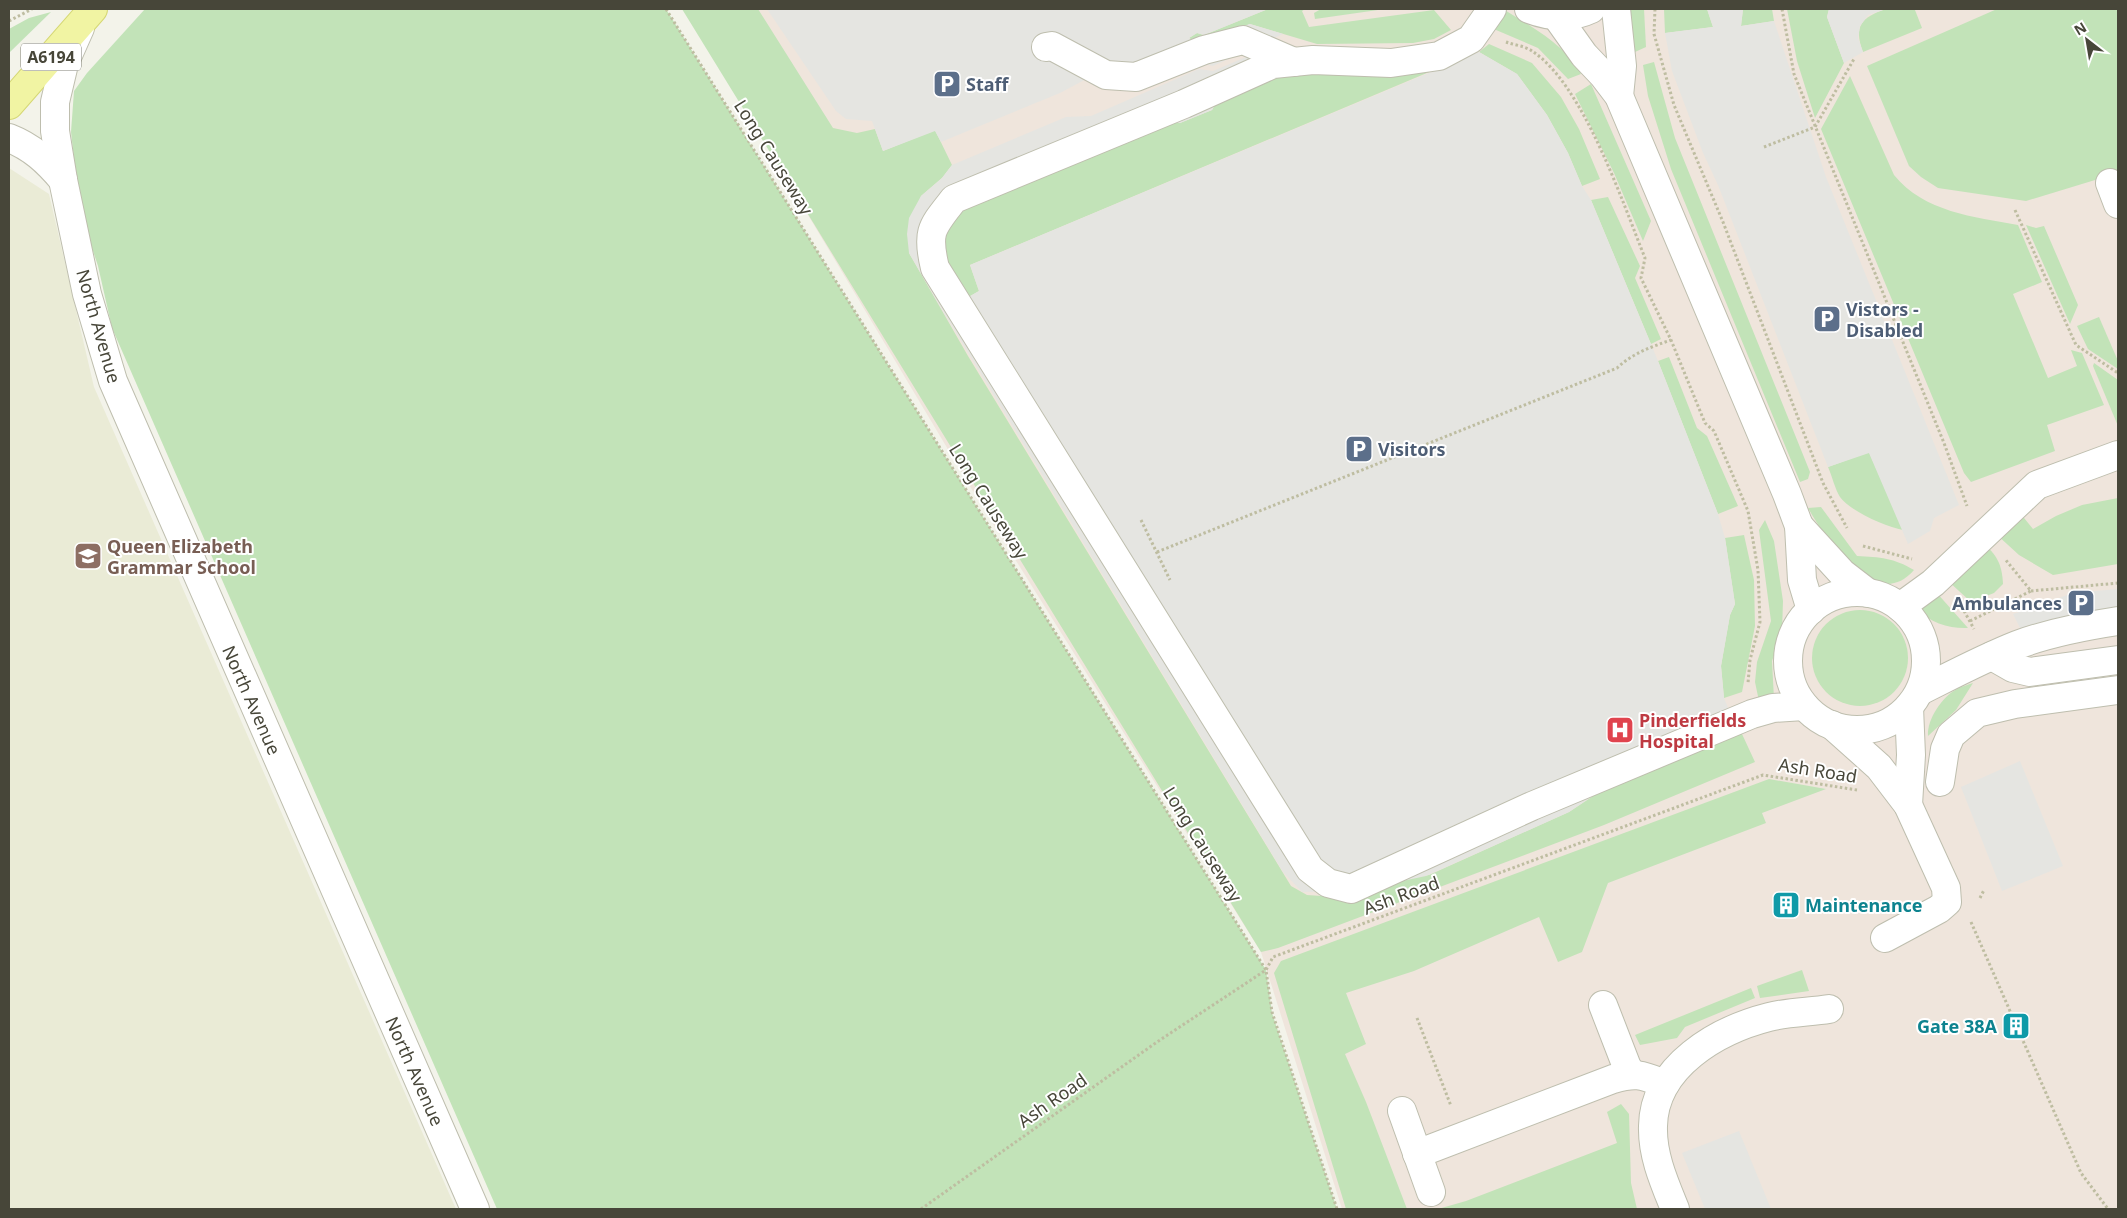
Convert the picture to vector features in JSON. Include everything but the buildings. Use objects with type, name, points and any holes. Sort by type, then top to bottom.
[{"type":"main road","name":"A6194","points":[[9,105],[88,14]]},
{"type":"street","points":[[1492,9],[1471,39],[1439,56],[1392,63],[1313,60],[1273,64],[1184,104],[954,199],[933,225],[930,248],[935,268],[1310,869],[1328,883],[1352,889],[1532,806],[1752,714],[1773,708],[1804,706]]},
{"type":"street","points":[[1529,9],[1542,14],[1558,16],[1573,15],[1591,9]]},
{"type":"street","points":[[1616,9],[1622,66],[1620,96]]},
{"type":"street","name":"North Avenue","points":[[88,14],[64,64],[55,102],[55,131],[63,180],[87,294],[113,381],[475,1209]]},
{"type":"street","points":[[1558,16],[1584,55],[1620,96],[1799,526],[1802,580],[1811,610]]},
{"type":"street","points":[[1046,47],[1052,46],[1106,75],[1136,77],[1204,50],[1242,40],[1294,62]]},
{"type":"street","points":[[9,138],[25,144],[46,160],[63,180]]},
{"type":"street","points":[[1900,607],[1933,583],[2037,485],[2118,456]]},
{"type":"street","points":[[1799,526],[1842,573],[1868,593]]},
{"type":"street","points":[[1908,805],[1914,699],[1925,674],[1926,657],[1923,640],[1917,627],[1900,607],[1884,598],[1868,593],[1847,593],[1834,597],[1811,610],[1798,626],[1789,646],[1788,667],[1793,688],[1804,706],[1819,719],[1832,725],[1856,730],[1876,728],[1894,720],[1914,699],[1992,656],[2019,645],[2087,626],[2118,622]]},
{"type":"street","points":[[1992,656],[2013,668],[2030,672],[2118,660]]},
{"type":"street","points":[[1940,782],[1945,749],[1951,735],[1977,713],[2015,704],[2118,690]]},
{"type":"street","points":[[1832,725],[1879,767],[1908,805],[1946,888],[1947,902],[1939,909],[1885,938]]},
{"type":"street","points":[[1603,1005],[1627,1067],[1632,1074]]},
{"type":"street","points":[[1675,1209],[1660,1170],[1652,1125],[1657,1099],[1670,1074],[1688,1056],[1731,1029],[1771,1016],[1829,1009]]},
{"type":"street","points":[[1418,1154],[1613,1079],[1632,1074],[1665,1084]]},
{"type":"street","points":[[1402,1111],[1431,1192]]},
{"type":"path","points":[[9,21],[32,9]]},
{"type":"path","name":"Long Causeway","points":[[666,9],[1266,970],[1272,1012],[1336,1209]]},
{"type":"path","points":[[1655,9],[1654,34],[1674,106],[1723,222],[1823,483],[1842,522],[1851,534]]},
{"type":"path","points":[[1782,9],[1794,74],[1944,443],[1970,515]]},
{"type":"path","points":[[1502,41],[1530,50],[1544,61],[1568,89],[1591,130],[1645,258],[1640,278],[1671,340],[1705,423],[1714,431],[1748,511],[1758,570],[1760,622],[1750,660],[1748,689]]},
{"type":"path","points":[[1764,147],[1815,127],[1854,59]]},
{"type":"path","points":[[2015,210],[2076,345],[2118,373]]},
{"type":"path","points":[[1157,552],[1617,368],[1626,359],[1641,351],[1671,340]]},
{"type":"path","points":[[1141,520],[1172,584]]},
{"type":"path","points":[[1860,544],[1865,548],[1889,552],[1912,559],[1915,562]]},
{"type":"path","points":[[2003,557],[2031,591]]},
{"type":"path","points":[[1970,621],[2031,591],[2118,583]]},
{"type":"path","name":"Ash Road","points":[[921,1209],[1157,1042],[1266,970],[1273,957],[1764,775],[1859,791]]},
{"type":"path","points":[[1976,904],[1984,890]]},
{"type":"path","points":[[1969,918],[2081,1173],[2108,1209]]},
{"type":"path","points":[[1417,1018],[1463,1137]]},
{"type":"shaded area","name":"Pinderfields Hospital","points":[[685,9],[2118,9],[2118,1209],[1342,1209],[1261,952],[983,508]]},
{"type":"shaded area","name":"Staff","points":[[767,9],[1268,9],[1204,35],[1197,33],[1189,38],[1197,43],[1250,24],[1283,34],[1213,66],[1198,62],[1128,91],[1090,77],[1060,93],[941,142],[935,131],[883,151],[872,121],[846,119],[836,111]]},
{"type":"shaded area","name":"Vistors - Disabled","points":[[1707,9],[1743,9],[1741,26],[1774,21],[1826,177],[1959,505],[1934,518],[1930,531],[1908,544],[1869,453],[1828,467],[1672,71],[1665,33],[1713,27]]},
{"type":"shaded area","points":[[1829,9],[1886,9],[1868,15],[1860,26],[1858,38],[1863,52],[1844,63],[1827,17]]},
{"type":"shaded area","points":[[1886,9],[1919,9],[1915,10]]},
{"type":"shaded area","name":"Visitors","points":[[1479,52],[1517,74],[1547,115],[1568,153],[1582,186],[1591,200],[1658,361],[1718,514],[1725,538],[1735,604],[1730,615],[1721,666],[1724,698],[1737,730],[1619,778],[1569,812],[1426,876],[1355,891],[1302,892],[1283,872],[909,253],[907,234],[909,218],[921,196],[942,178],[952,165],[1066,117],[1091,116],[1199,69],[1213,71],[1253,54],[1265,79],[1220,96],[1212,110],[1180,123],[1165,120],[965,203],[943,225],[941,252],[965,299],[979,291],[970,265]]},
{"type":"shaded area","name":"Queen Elizabeth Grammar School","points":[[9,168],[49,194],[94,387],[456,1209],[9,1209]]},
{"type":"shaded area","name":"Ambulances","points":[[2118,589],[2118,614],[2024,636],[2013,614],[2073,593]]},
{"type":"shaded area","points":[[2020,761],[2063,866],[2002,891],[1961,787]]},
{"type":"shaded area","points":[[1739,1131],[1771,1209],[1705,1209],[1682,1153]]},
{"type":"green space","points":[[145,9],[666,9],[1266,970],[1272,1013],[1337,1209],[497,1209],[112,328],[98,266],[80,212],[71,132],[74,91],[87,73]]},
{"type":"green space","points":[[682,9],[758,9],[833,128],[857,133],[875,129],[883,151],[935,130],[952,165],[942,178],[921,196],[909,253],[968,356],[1291,886],[1307,895],[1337,897],[1380,882],[1429,875],[1569,812],[1619,779],[1737,730],[1742,734],[1755,762],[1604,825],[1278,948],[1261,952]]},
{"type":"green space","points":[[1268,9],[1305,9],[1302,11],[1309,27],[1434,10],[1451,30],[1434,39],[1413,43],[1317,44],[1250,24],[1197,43],[1189,38],[1197,33],[1204,35]]},
{"type":"green space","points":[[1321,9],[1385,9],[1315,19],[1314,13]]},
{"type":"green space","points":[[1503,9],[1557,45],[1574,63],[1581,74],[1568,79],[1538,48],[1489,27]]},
{"type":"green space","points":[[1628,9],[1644,9],[1646,47],[1635,52]]},
{"type":"green space","points":[[1664,9],[1707,9],[1713,27],[1665,33]]},
{"type":"green space","points":[[1743,9],[1772,9],[1774,21],[1741,26]]},
{"type":"green space","points":[[1787,9],[1829,9],[1827,17],[1844,63],[1815,118],[1797,61]]},
{"type":"green space","points":[[1886,9],[1915,10],[1922,28],[1863,52],[1859,35],[1862,24],[1871,15]]},
{"type":"green space","points":[[1997,9],[2118,9],[2118,173],[2026,201],[1938,188],[1921,177],[1909,166],[1867,66]]},
{"type":"green space","points":[[51,12],[9,53],[9,29],[29,18]]},
{"type":"green space","points":[[1467,44],[1472,54],[970,265],[979,291],[965,299],[941,252],[940,242],[953,210],[1165,120],[1180,123],[1212,110],[1220,96],[1303,64]]},
{"type":"green space","points":[[1489,44],[1532,63],[1561,97],[1579,129],[1600,179],[1582,186],[1568,153],[1547,115],[1517,74],[1479,52]]},
{"type":"green space","points":[[1654,62],[1675,138],[1810,472],[1808,479],[1800,482],[1671,169],[1648,96],[1643,65]]},
{"type":"green space","points":[[1850,76],[1894,175],[1906,187],[1935,205],[1951,211],[2018,225],[2042,282],[2013,294],[2048,378],[2077,366],[2071,350],[2082,353],[2104,405],[2047,425],[2055,451],[1971,482],[1964,473],[1821,129]]},
{"type":"green space","points":[[1591,84],[1651,221],[1643,241],[1614,173],[1575,94]]},
{"type":"green space","points":[[1608,197],[1640,266],[1635,278],[1661,339],[1651,344],[1591,200]]},
{"type":"green space","points":[[2026,225],[2036,228],[2044,226],[2078,305],[2070,324]]},
{"type":"green space","points":[[2099,317],[2118,361],[2118,369],[2088,349],[2077,326]]},
{"type":"green space","points":[[1669,357],[1697,428],[1707,436],[1738,506],[1718,514],[1658,361]]},
{"type":"green space","points":[[2094,363],[2118,380],[2118,426],[2093,366]]},
{"type":"green space","points":[[1869,452],[1903,530],[1878,522],[1860,513],[1840,497],[1828,467]]},
{"type":"green space","points":[[2118,498],[2118,564],[2053,575],[2019,555],[1996,534],[2020,513],[2033,529],[2056,516],[2082,505]]},
{"type":"green space","points":[[1821,507],[1857,556],[1887,559],[1914,570],[1899,582],[1884,584],[1868,578],[1853,568],[1827,537],[1808,508]]},
{"type":"green space","points":[[1765,520],[1774,541],[1783,601],[1782,631],[1772,661],[1774,699],[1760,706],[1755,682],[1757,662],[1771,621],[1759,530]]},
{"type":"green space","points":[[1744,535],[1754,580],[1755,626],[1742,692],[1724,698],[1721,666],[1730,615],[1735,604],[1725,538]]},
{"type":"green space","points":[[1982,542],[1998,560],[2003,584],[1994,593],[1971,602],[1947,580]]},
{"type":"green space","points":[[1936,592],[1968,628],[1941,624],[1928,618],[1918,609]]},
{"type":"green space","points":[[1860,610],[1878,614],[1894,624],[1904,640],[1908,658],[1904,676],[1894,692],[1878,702],[1860,706],[1842,702],[1826,692],[1816,676],[1812,658],[1816,640],[1826,624],[1842,614]]},
{"type":"green space","points":[[1973,683],[1956,710],[1928,736],[1928,729],[1936,709],[1946,697],[1957,689]]},
{"type":"green space","points":[[1769,779],[1826,789],[1762,813],[1766,823],[1608,883],[1582,952],[1558,962],[1539,917],[1414,971],[1346,993],[1366,1044],[1345,1054],[1366,1102],[1407,1209],[1346,1209],[1274,973],[1281,961]]},
{"type":"green space","points":[[1802,970],[1809,991],[1760,998],[1757,986]]},
{"type":"green space","points":[[1751,988],[1755,998],[1685,1027],[1677,1038],[1640,1045],[1635,1035]]},
{"type":"green space","points":[[1621,1104],[1629,1114],[1631,1183],[1637,1209],[1438,1209],[1466,1201],[1617,1143],[1607,1112]]},
{"type":"place","name":"Staff","points":[[947,84]]},
{"type":"place","name":"Vistors - Disabled","points":[[1827,319]]},
{"type":"place","name":"Visitors","points":[[1359,449]]},
{"type":"place","name":"Queen Elizabeth Grammar School","points":[[88,556]]},
{"type":"place","name":"Ambulances","points":[[2081,603]]},
{"type":"place","name":"Pinderfields Hospital","points":[[1620,730]]},
{"type":"place","name":"Maintenance","points":[[1786,905]]},
{"type":"place","name":"Gate 38A","points":[[2016,1026]]}]
